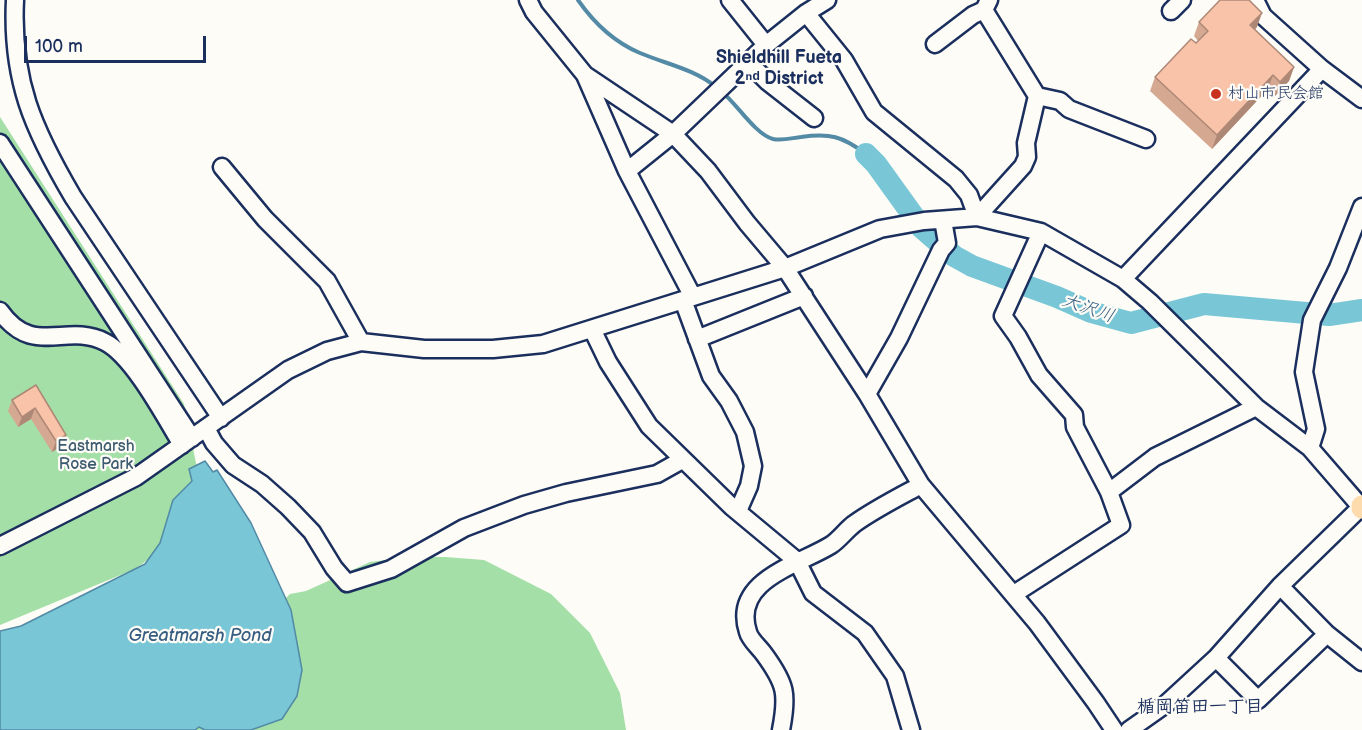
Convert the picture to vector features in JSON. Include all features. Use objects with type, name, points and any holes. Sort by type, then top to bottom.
[{"type":"street","points":[[15,0],[14,23],[18,72],[36,128],[73,196],[220,418]]},
{"type":"street","points":[[528,0],[534,12],[585,75],[627,171],[688,298],[697,339],[711,376],[729,401],[745,432],[753,466],[749,486],[738,511]]},
{"type":"street","points":[[730,0],[766,45]]},
{"type":"street","points":[[1255,0],[1263,16],[1322,69],[1362,99]]},
{"type":"street","points":[[627,171],[673,134],[766,45],[817,5],[844,60],[874,112],[956,179],[969,195],[977,217]]},
{"type":"street","points":[[935,44],[986,5],[1037,96],[1026,143],[1027,157],[1023,166],[977,217]]},
{"type":"street","points":[[748,62],[768,82],[814,118]]},
{"type":"street","points":[[1123,279],[1322,69]]},
{"type":"street","points":[[585,75],[673,134],[708,171],[785,268],[804,296],[867,394],[921,485],[1014,594],[1090,694],[1114,730]]},
{"type":"street","points":[[1037,96],[1060,101],[1069,109],[1146,139]]},
{"type":"street","points":[[0,143],[194,437]]},
{"type":"street","points":[[222,167],[265,219],[327,281],[361,342]]},
{"type":"street","points":[[1310,448],[1316,429],[1304,372],[1315,314],[1338,268],[1362,207]]},
{"type":"street","points":[[0,546],[136,477],[288,370],[327,351],[361,342],[424,349],[493,350],[543,344],[785,268],[880,229],[924,221],[977,217],[1041,232],[1123,279],[1150,302],[1256,407],[1310,448],[1362,507],[1280,586],[1216,658],[1166,704],[1129,730]]},
{"type":"street","points":[[867,394],[899,338],[944,246],[943,220]]},
{"type":"street","points":[[1014,594],[1121,525],[1109,492],[1075,427],[1074,415],[1039,375],[1018,337],[1002,316],[1041,232]]},
{"type":"street","points":[[87,337],[97,331],[104,314],[93,287]]},
{"type":"street","points":[[697,339],[804,296]]},
{"type":"street","points":[[0,311],[10,324],[23,333],[34,336],[87,337],[105,342],[122,353],[194,437],[214,443],[233,465],[262,484],[312,532],[334,568],[347,584],[392,569],[464,528],[524,505],[566,493],[657,474],[682,460]]},
{"type":"street","points":[[592,328],[608,362],[649,426],[682,460],[797,561],[813,592],[865,633],[895,676],[911,730]]},
{"type":"street","points":[[1109,492],[1155,457],[1256,407]]},
{"type":"street","points":[[781,730],[786,704],[784,685],[748,633],[745,612],[750,597],[768,578],[831,545],[854,524],[921,485]]},
{"type":"street","points":[[1280,586],[1327,634],[1362,662]]},
{"type":"street","points":[[1216,658],[1258,700],[1327,634]]},
{"type":"green space","name":"Eastmarsh Rose Park","points":[[0,117],[184,404],[197,468],[164,548],[135,569],[0,625]]},
{"type":"green space","points":[[410,557],[484,560],[551,594],[590,633],[620,693],[626,730],[126,730],[254,629],[290,594],[306,591],[370,562]]},
{"type":"water","name":"Greatmarsh Pond","points":[[205,461],[213,472],[217,470],[251,523],[291,610],[302,670],[297,696],[282,719],[251,730],[205,730],[199,727],[195,730],[0,730],[0,631],[21,626],[145,564],[160,543],[173,500],[192,481],[189,469]]},
{"type":"building","points":[[1220,0],[1249,0],[1262,13],[1250,25],[1294,67],[1280,82],[1273,75],[1217,135],[1155,77],[1191,39],[1196,43],[1208,31],[1199,22]]},
{"type":"building","points":[[36,385],[66,435],[56,441],[35,408],[22,417],[12,400]]},
{"type":"waterway","points":[[578,0],[598,24],[622,43],[640,53],[689,71],[716,87]]},
{"type":"waterway","points":[[722,92],[766,136],[783,140],[811,136],[835,137],[850,143],[866,154]]},
{"type":"waterway","name":"大沢川","points":[[866,154],[876,164],[922,228],[954,256],[972,266],[1091,312],[1131,323],[1204,304],[1329,315],[1362,310]]},
{"type":"place","name":"村山市民会館","points":[[1216,94]]},
{"type":"district","name":"Shieldhill Fueta 2ⁿᵈ District","points":[[779,68]]},
{"type":"district","name":"楯岡笛田一丁目","points":[[1200,707]]}]
